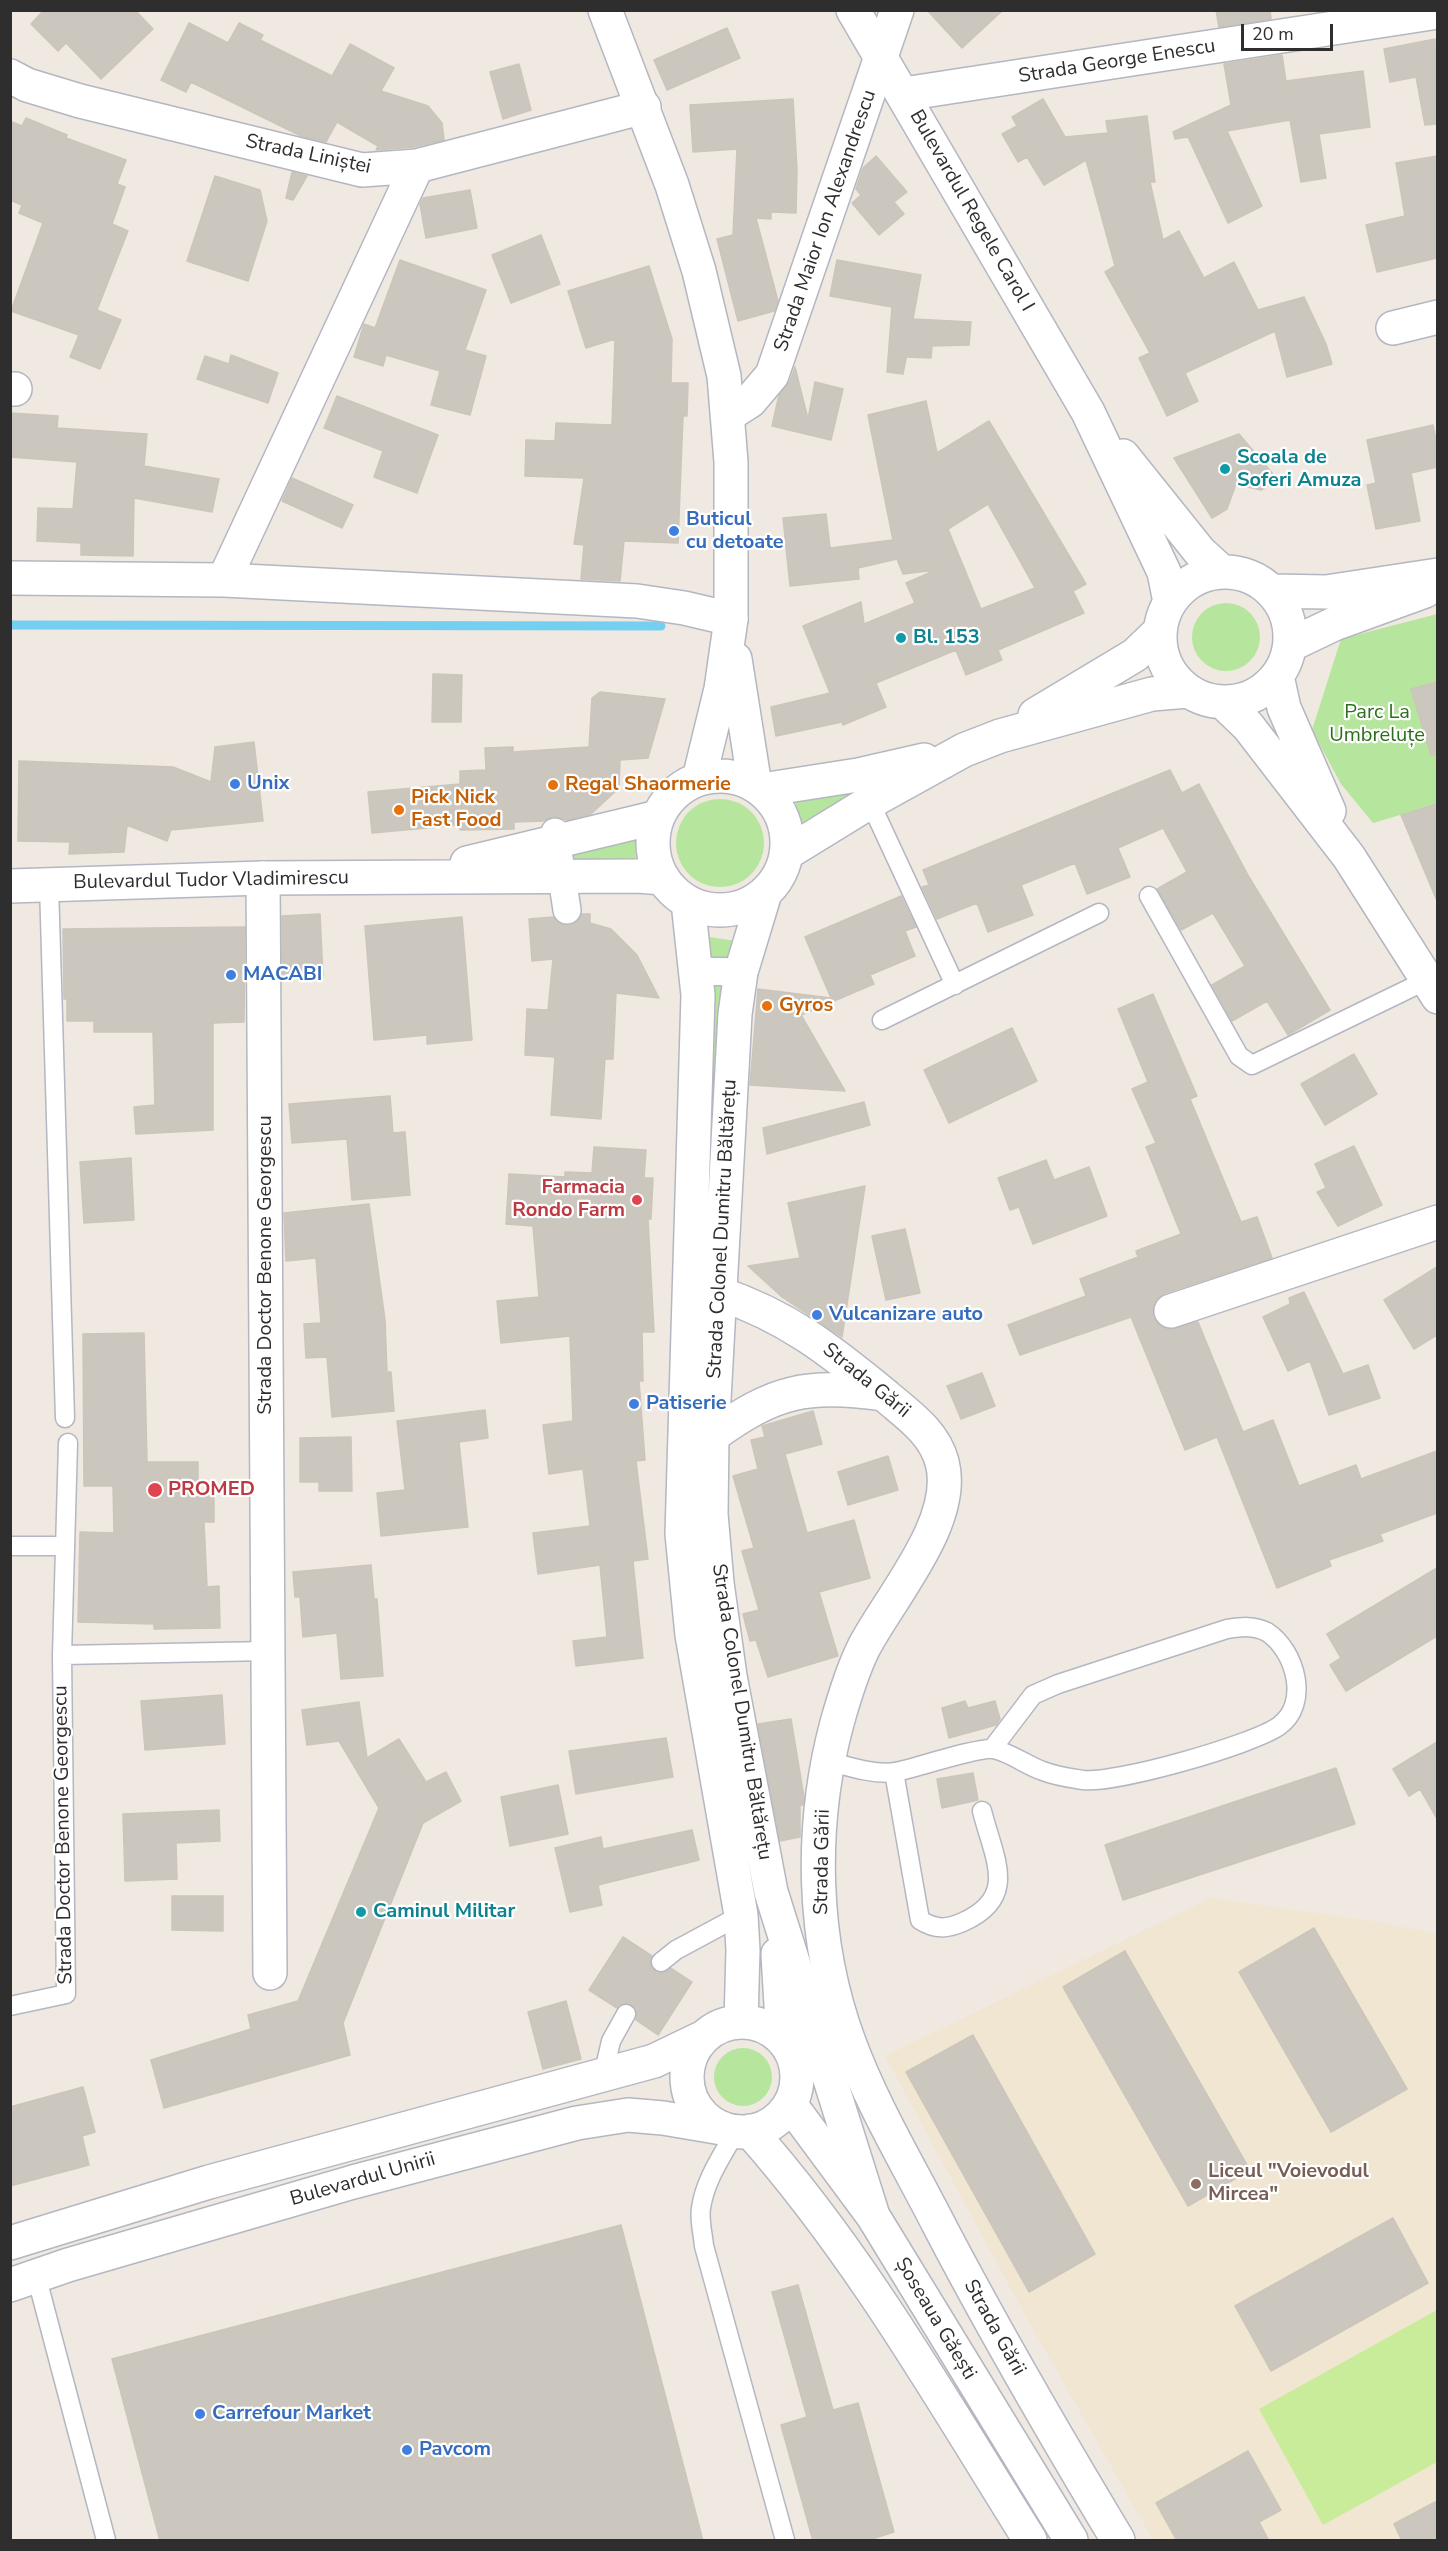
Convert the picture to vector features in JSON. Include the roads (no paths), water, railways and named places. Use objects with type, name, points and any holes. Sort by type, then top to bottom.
[{"type":"main road","points":[[605,10],[644,107],[699,272],[724,376],[732,493],[731,622],[721,689],[699,779]]},
{"type":"main road","name":"Bulevardul Regele Carol I","points":[[853,10],[1088,412],[1164,572],[1165,617]]},
{"type":"main road","name":"Strada Maior Ion Alexandrescu","points":[[728,415],[750,401],[772,375],[897,10]]},
{"type":"main road","name":"Strada George Enescu","points":[[904,94],[1437,12]]},
{"type":"main road","name":"Strada Liniștei","points":[[10,76],[27,85],[80,101],[344,167],[382,170],[417,166],[644,107]]},
{"type":"main road","points":[[224,580],[417,166]]},
{"type":"main road","points":[[1394,328],[1437,317]]},
{"type":"main road","name":"Bulevardul Regele Carol I","points":[[1088,412],[1200,552],[1222,572]]},
{"type":"main road","points":[[1000,736],[1135,655],[1192,581],[1222,572],[1249,576],[1272,591],[1287,617],[1290,645],[1286,661],[1277,676],[1253,696],[1223,702],[1203,698],[1188,691],[1167,667],[1162,651],[1165,617]]},
{"type":"main road","points":[[1272,591],[1326,592],[1437,575]]},
{"type":"main road","points":[[10,578],[224,580],[637,601],[684,608],[731,622]]},
{"type":"main road","points":[[1290,645],[1334,624],[1437,586]]},
{"type":"main road","points":[[731,622],[759,788]]},
{"type":"main road","points":[[1277,676],[1284,708],[1349,856]]},
{"type":"main road","points":[[787,853],[870,802],[964,750],[1000,736],[1152,694],[1188,691]]},
{"type":"main road","points":[[1223,702],[1248,726],[1349,856],[1432,989]]},
{"type":"main road","points":[[759,788],[858,775],[964,750]]},
{"type":"main road","points":[[730,776],[759,788],[783,818],[787,834],[787,853],[779,875],[765,894],[741,907],[726,910],[707,909],[677,895],[663,878],[653,852],[653,836],[658,817],[676,792],[699,779],[730,776]]},
{"type":"main road","name":"Bulevardul Tudor Vladimirescu","points":[[411,876],[556,837],[658,817]]},
{"type":"main road","name":"Bulevardul Tudor Vladimirescu","points":[[10,886],[411,876],[562,875],[663,878]]},
{"type":"main road","name":"Strada Doctor Benone Georgescu","points":[[263,878],[270,1973]]},
{"type":"main road","name":"Strada Colonel Dumitru Băltărețu","points":[[765,894],[741,972],[735,1014],[718,1293],[711,1514],[722,1628],[771,1892],[873,2216]]},
{"type":"main road","name":"Strada Colonel Dumitru Băltărețu","points":[[688,902],[698,995],[682,1534],[692,1635],[741,1915],[743,1970],[741,2022]]},
{"type":"main road","points":[[1171,1311],[1437,1222]]},
{"type":"main road","name":"Strada Gării","points":[[718,1293],[755,1306],[794,1327],[847,1362],[923,1428],[934,1443],[945,1477],[944,1497],[922,1550],[862,1651],[844,1699],[829,1761],[819,1847],[819,1893],[826,1955],[848,2039],[876,2103],[985,2313],[1118,2541]]},
{"type":"main road","points":[[712,1436],[763,1403],[795,1392],[837,1389],[883,1394]]},
{"type":"main road","points":[[771,1892],[783,2039]]},
{"type":"main road","points":[[741,2022],[766,2027],[783,2039],[792,2053],[797,2068],[797,2084],[790,2104],[772,2123],[736,2130],[699,2110],[688,2087],[689,2062],[704,2037],[721,2026],[741,2022]]},
{"type":"main road","name":"Bulevardul Unirii","points":[[10,2243],[220,2178],[664,2058],[704,2037]]},
{"type":"main road","name":"Șoseaua Găești","points":[[790,2104],[873,2216],[1071,2541]]},
{"type":"main road","name":"Bulevardul Unirii","points":[[23,2280],[353,2182],[577,2123],[628,2115],[663,2118],[736,2130]]},
{"type":"main road","name":"Șoseaua Găești","points":[[736,2130],[803,2192],[840,2242],[1030,2541]]},
{"type":"street","points":[[556,837],[567,910]]},
{"type":"street","points":[[696,971],[741,972]]},
{"type":"lane","points":[[870,802],[955,985]]},
{"type":"lane","points":[[49,885],[65,1418]]},
{"type":"lane","points":[[1149,896],[1239,1056],[1252,1065],[1432,989]]},
{"type":"lane","points":[[882,1020],[1099,913]]},
{"type":"lane","name":"Strada Doctor Benone Georgescu","points":[[10,2006],[66,1995],[62,1655],[68,1443]]},
{"type":"lane","points":[[10,1546],[64,1546]]},
{"type":"lane","points":[[829,1761],[866,1771],[894,1772],[992,1749],[1044,1772],[1085,1780],[1118,1778],[1160,1768],[1259,1736],[1280,1725],[1293,1710],[1298,1694],[1292,1668],[1282,1648],[1268,1633],[1251,1626],[1227,1629],[1058,1684],[1033,1695],[992,1749]]},
{"type":"lane","points":[[62,1655],[269,1651]]},
{"type":"lane","points":[[894,1772],[920,1920],[933,1928],[951,1927],[981,1914],[996,1899],[999,1883],[982,1811]]},
{"type":"lane","points":[[662,1962],[676,1950],[741,1915]]},
{"type":"lane","points":[[603,2076],[611,2041],[626,2014]]},
{"type":"lane","points":[[736,2130],[710,2176],[702,2204],[704,2246],[784,2541]]},
{"type":"lane","points":[[23,2280],[106,2541]]},
{"type":"waterway","points":[[10,625],[661,626]]},
{"type":"place","name":"Scoala de Soferi Amuza","points":[[1225,469]]},
{"type":"place","name":"Buticul cu detoate","points":[[674,531]]},
{"type":"place","name":"Bl. 153","points":[[901,638]]},
{"type":"place","name":"Unix","points":[[235,784]]},
{"type":"place","name":"Regal Shaormerie","points":[[553,785]]},
{"type":"place","name":"Pick Nick Fast Food","points":[[399,810]]},
{"type":"place","name":"MACABI","points":[[231,975]]},
{"type":"place","name":"Gyros","points":[[767,1006]]},
{"type":"place","name":"Farmacia Rondo Farm","points":[[637,1200]]},
{"type":"place","name":"Vulcanizare auto","points":[[817,1315]]},
{"type":"place","name":"Patiserie","points":[[634,1404]]},
{"type":"place","name":"PROMED","points":[[155,1490]]},
{"type":"place","name":"Caminul Militar","points":[[361,1912]]},
{"type":"place","name":"Liceul \"Voievodul Mircea\"","points":[[1196,2184]]},
{"type":"place","name":"Carrefour Market","points":[[200,2414]]},
{"type":"place","name":"Pavcom","points":[[407,2450]]},
{"type":"park label","name":"Parc La Umbreluțe","points":[[1377,724]]}]
